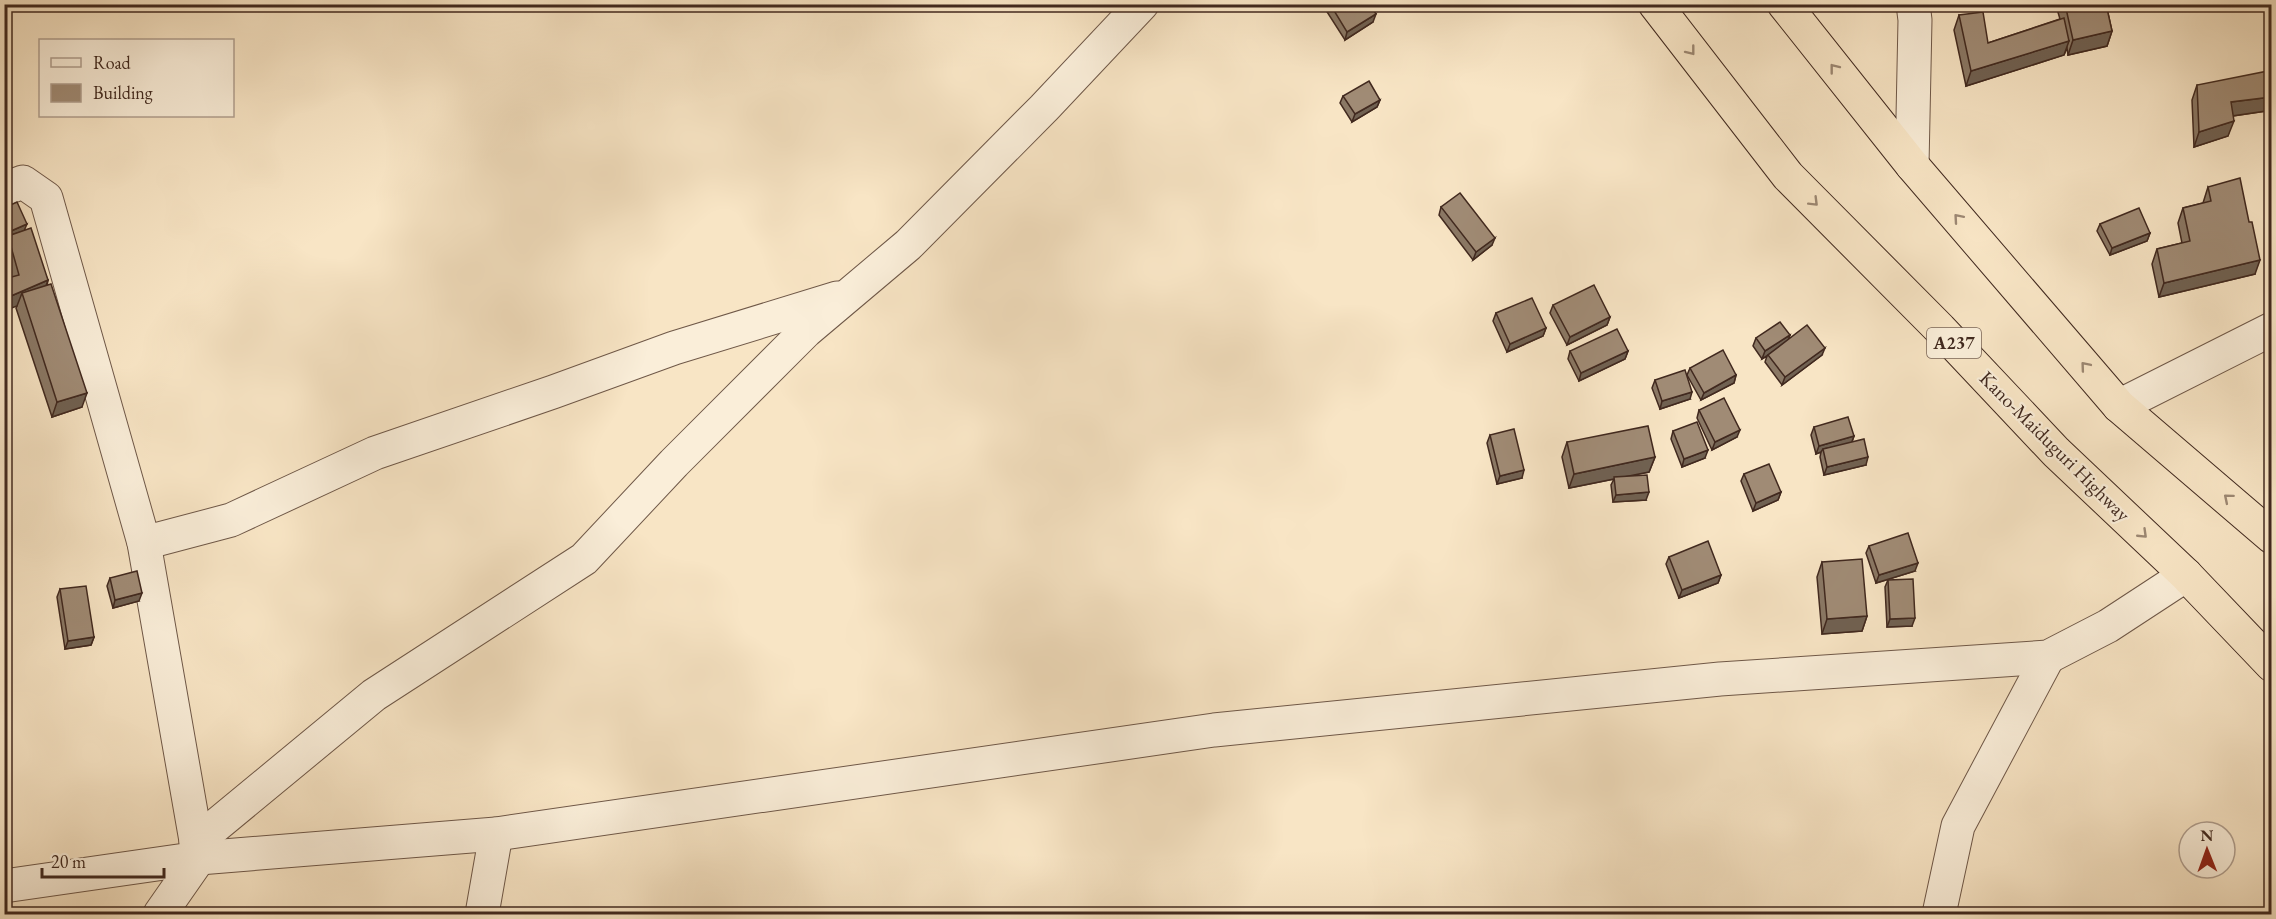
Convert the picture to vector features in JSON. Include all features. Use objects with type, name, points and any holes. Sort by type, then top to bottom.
[{"type":"highway","name":"Kano-Maiduguri Highway","points":[[1655,4],[1788,176],[1940,329],[2056,452],[2186,575],[2271,665]]},
{"type":"highway","points":[[1784,4],[1912,165],[2119,406],[2271,537]]},
{"type":"street","points":[[160,915],[198,850],[374,695],[584,559],[674,463],[798,339],[908,245],[1044,108],[1142,4]]},
{"type":"street","points":[[1912,165],[1915,20],[1913,4]]},
{"type":"street","points":[[4,189],[23,182],[46,198],[144,543],[198,850]]},
{"type":"street","points":[[144,543],[231,520],[375,453],[674,348],[851,293]]},
{"type":"street","points":[[2119,406],[2271,329]]},
{"type":"street","points":[[4,886],[198,850],[496,834],[1214,730],[1720,678],[2048,657],[2108,626],[2186,575]]},
{"type":"street","points":[[1940,915],[1958,826],[2048,657]]},
{"type":"street","points":[[482,915],[496,834]]},
{"type":"building","points":[[1330,4],[1370,4],[1376,14],[1347,32]]},
{"type":"building","points":[[2065,4],[2106,4],[2112,31],[2073,40]]},
{"type":"building","points":[[1983,12],[1988,43],[2064,18],[2069,41],[1971,71],[1959,15]]},
{"type":"building","points":[[2268,71],[2271,97],[2231,102],[2234,121],[2199,132],[2197,85]]},
{"type":"building","points":[[1369,81],[1380,100],[1355,114],[1343,96]]},
{"type":"building","points":[[2240,178],[2260,260],[2164,283],[2157,249],[2190,241],[2183,208],[2211,201],[2208,187]]},
{"type":"building","points":[[1460,193],[1495,238],[1476,252],[1441,207]]},
{"type":"building","points":[[17,202],[27,224],[4,234],[4,208]]},
{"type":"building","points":[[2139,208],[2150,233],[2112,248],[2100,224]]},
{"type":"building","points":[[31,228],[48,280],[4,299],[4,279],[19,275],[8,236]]},
{"type":"building","points":[[51,284],[87,393],[57,402],[22,293]]},
{"type":"building","points":[[1594,285],[1610,317],[1570,337],[1553,305]]},
{"type":"building","points":[[1532,298],[1546,328],[1510,344],[1496,313]]},
{"type":"building","points":[[1780,322],[1790,335],[1765,351],[1756,338]]},
{"type":"building","points":[[1807,325],[1825,348],[1785,377],[1768,355]]},
{"type":"building","points":[[1617,329],[1628,351],[1581,373],[1570,351]]},
{"type":"building","points":[[1723,350],[1736,375],[1704,393],[1690,368]]},
{"type":"building","points":[[1685,370],[1692,392],[1662,401],[1655,380]]},
{"type":"building","points":[[1724,398],[1740,430],[1715,442],[1699,410]]},
{"type":"building","points":[[1848,417],[1854,436],[1819,446],[1814,427]]},
{"type":"building","points":[[1697,422],[1708,450],[1684,459],[1673,431]]},
{"type":"building","points":[[1648,426],[1655,457],[1574,474],[1567,442]]},
{"type":"building","points":[[1514,429],[1524,470],[1500,476],[1490,435]]},
{"type":"building","points":[[1864,439],[1868,457],[1827,467],[1823,449]]},
{"type":"building","points":[[1769,464],[1781,492],[1756,503],[1744,474]]},
{"type":"building","points":[[1647,475],[1649,492],[1616,495],[1614,477]]},
{"type":"building","points":[[1908,533],[1918,563],[1879,575],[1869,546]]},
{"type":"building","points":[[1708,541],[1721,575],[1682,590],[1669,557]]},
{"type":"building","points":[[1862,559],[1867,616],[1827,619],[1822,562]]},
{"type":"building","points":[[137,571],[142,593],[115,600],[110,578]]},
{"type":"building","points":[[1913,579],[1915,618],[1890,619],[1888,580]]},
{"type":"building","points":[[86,586],[94,637],[68,641],[60,589]]}]
